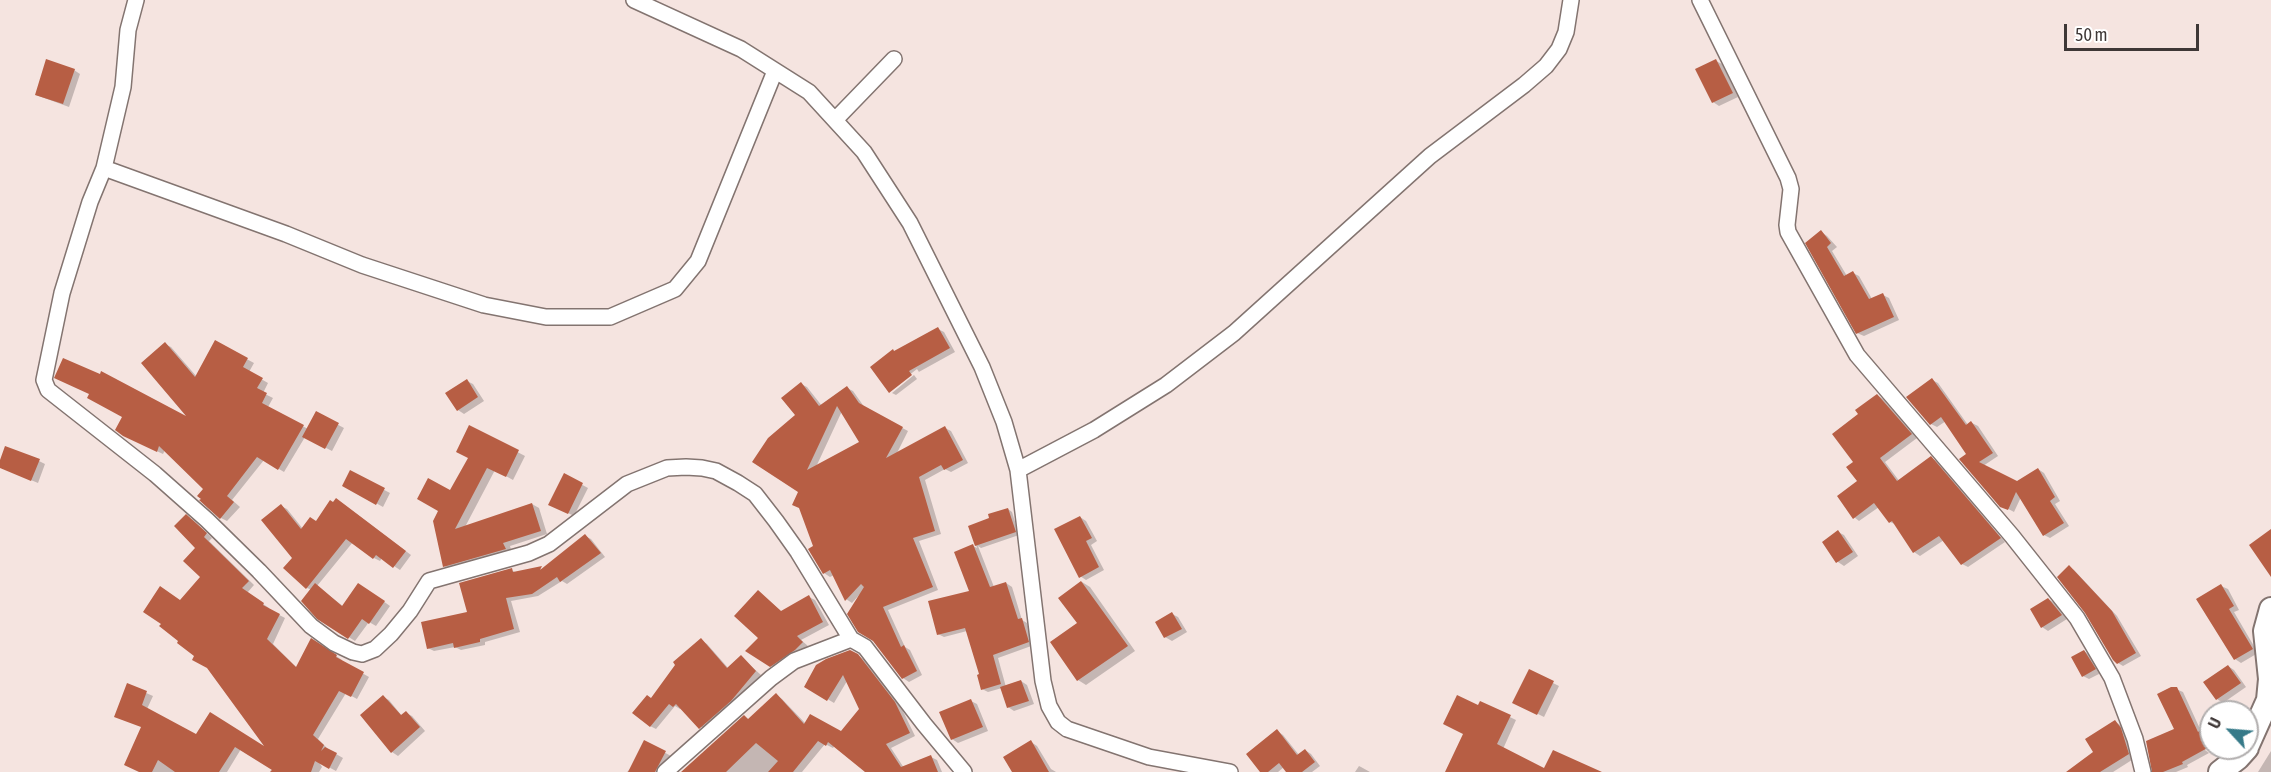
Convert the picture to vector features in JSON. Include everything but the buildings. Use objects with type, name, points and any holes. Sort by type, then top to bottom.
[{"type":"main road","points":[[2259,721],[2268,700],[2270,679],[2265,631],[2270,615]]},
{"type":"main road","points":[[2220,772],[2235,760]]},
{"type":"street","points":[[136,0],[128,30],[123,87],[104,168],[90,202],[62,293],[44,380],[48,390],[164,481],[259,571],[311,626],[334,643],[353,652],[369,653],[375,649],[410,611],[429,581],[529,554],[549,544],[627,484],[667,468],[686,467],[716,471],[755,494],[798,552],[851,639],[865,647],[964,772]]},
{"type":"street","points":[[634,0],[741,49],[809,92],[864,152],[910,223],[982,367],[1004,422],[1018,470],[1043,681],[1049,705],[1059,722],[1066,729],[1149,757],[1230,772]]},
{"type":"street","points":[[1018,470],[1094,430],[1166,385],[1234,333],[1430,156],[1546,66],[1559,49],[1566,32],[1571,0]]},
{"type":"street","points":[[1700,0],[1788,178],[1791,189],[1788,232],[1857,355],[2012,536],[2077,618],[2112,678],[2136,739],[2143,772]]},
{"type":"street","points":[[836,120],[894,59]]},
{"type":"street","points":[[104,168],[286,234],[362,265],[484,305],[546,317],[610,317],[675,289],[698,261],[775,71]]},
{"type":"street","points":[[665,772],[771,678],[794,662],[851,639]]}]
